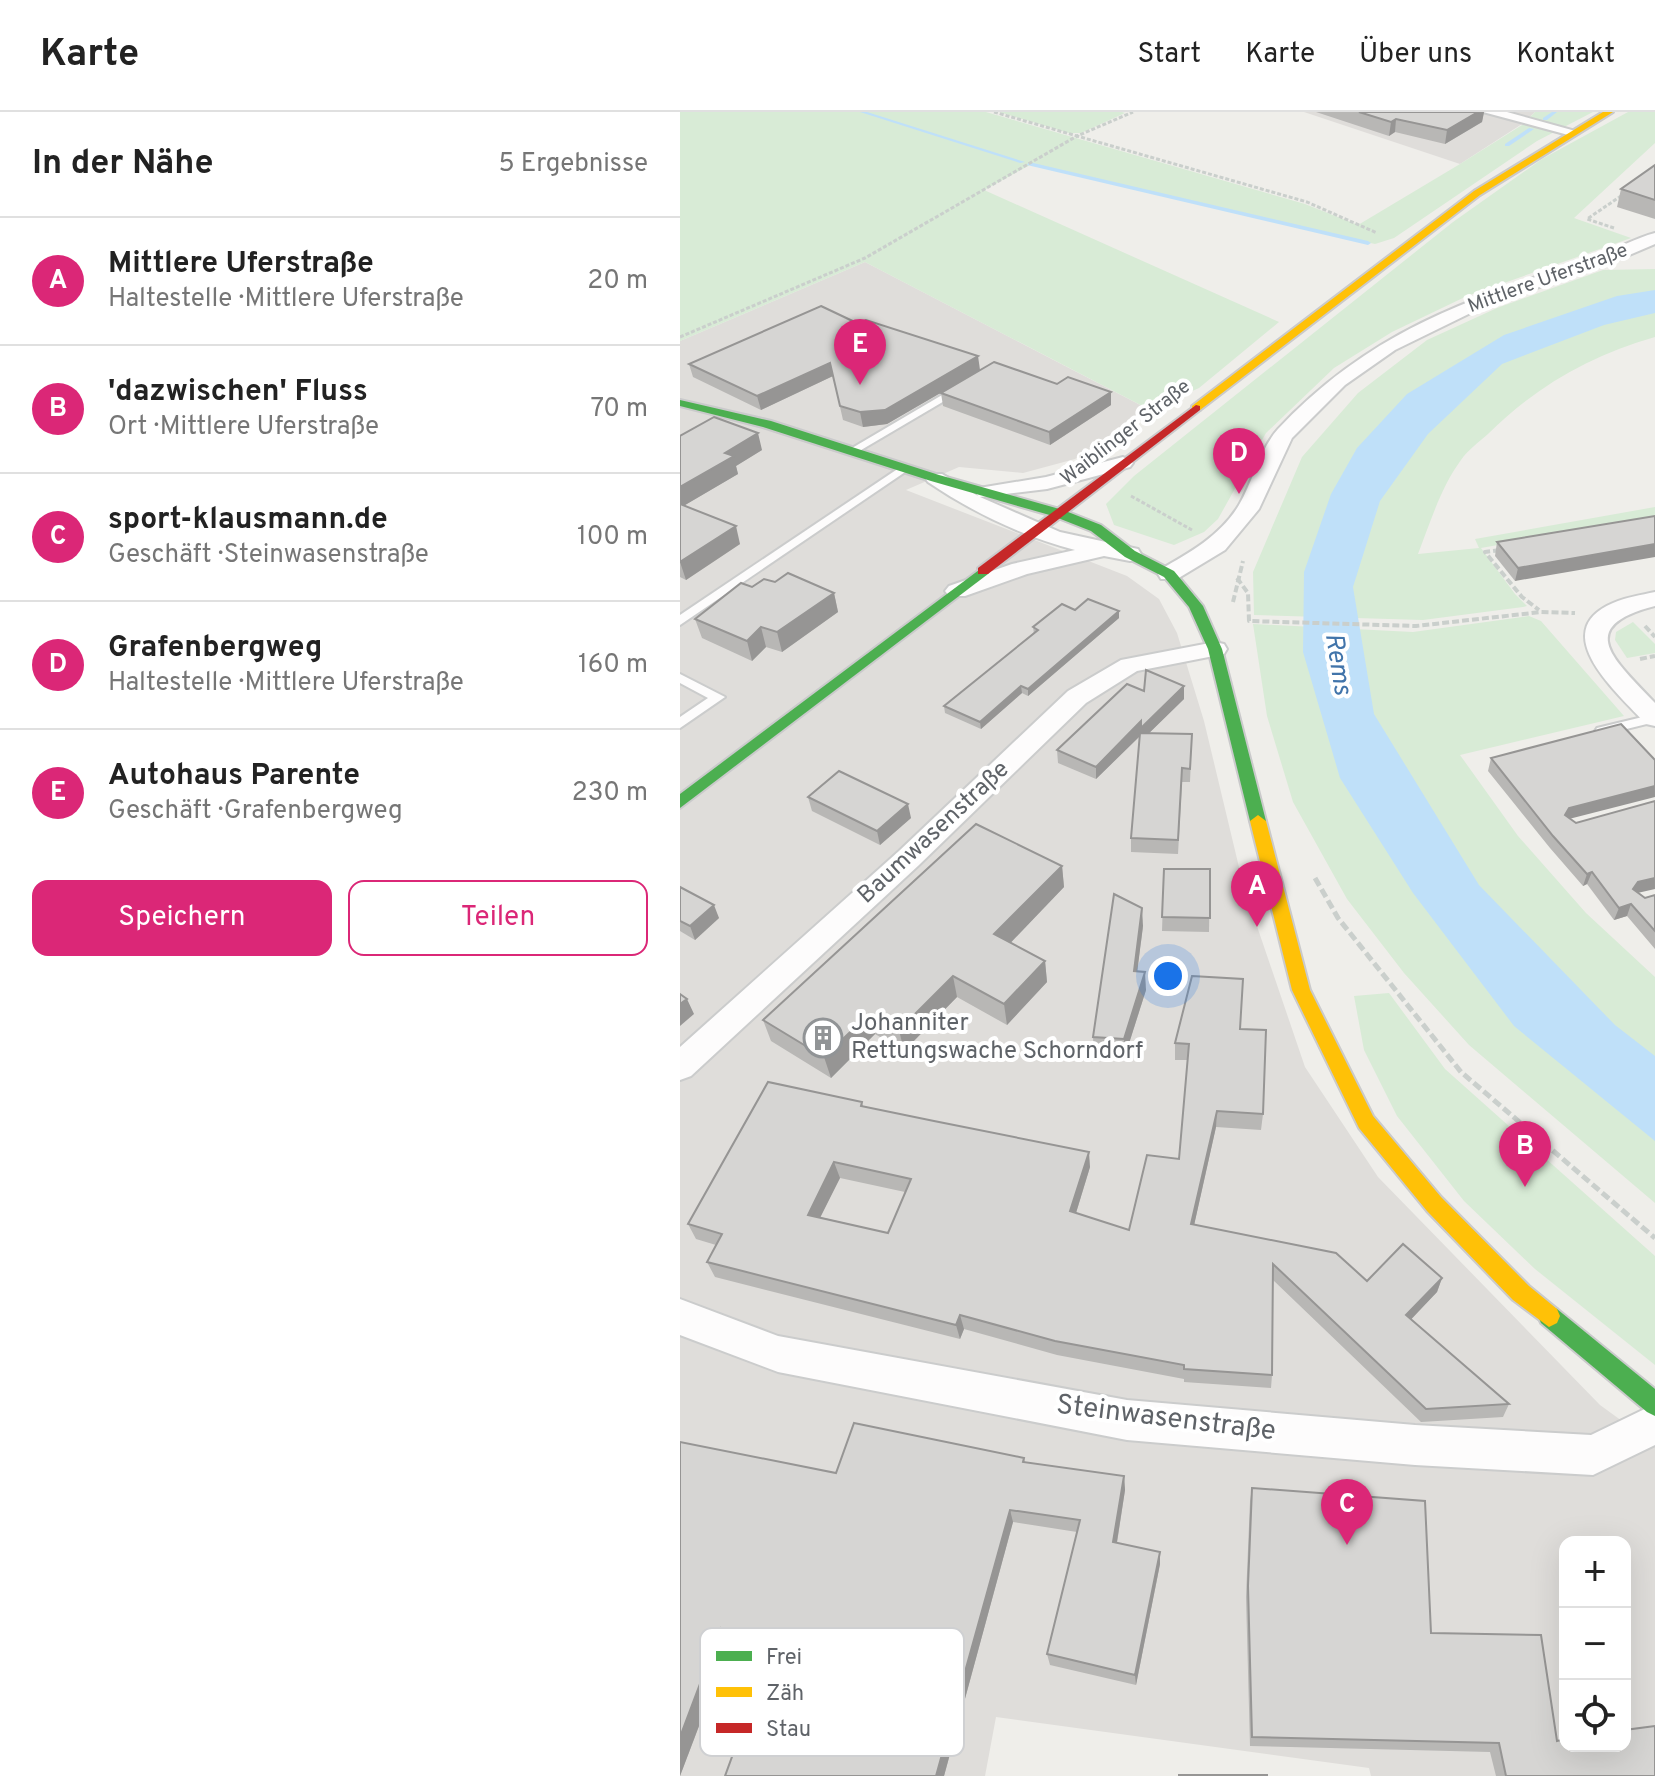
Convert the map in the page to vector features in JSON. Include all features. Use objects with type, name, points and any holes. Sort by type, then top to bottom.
[{"type":"main road","name":"Waiblinger Straße","points":[[680,802],[1401,249],[1477,193],[1609,112]]},
{"type":"main road","points":[[680,403],[767,424],[935,478],[1058,513],[1096,528],[1130,554],[1169,574],[1196,606],[1215,649],[1301,990],[1366,1122],[1434,1204],[1521,1293],[1655,1404]]},
{"type":"street","points":[[1490,112],[1572,132]]},
{"type":"street","name":"Mittlere Uferstraße","points":[[1169,574],[1217,545],[1248,509],[1283,436],[1351,372],[1389,346],[1483,300],[1607,259],[1653,240]]},
{"type":"street","points":[[986,492],[1047,483],[1123,463]]},
{"type":"street","points":[[935,478],[962,497],[1034,531],[1079,547],[1130,554]]},
{"type":"street","points":[[955,591],[1020,569],[1091,552],[1130,554]]},
{"type":"street","points":[[1655,599],[1627,604],[1600,617],[1594,631],[1597,647],[1608,665],[1655,718]]},
{"type":"street","name":"Baumwasenstraße","points":[[680,1067],[909,858],[1077,697],[1130,665],[1215,649]]},
{"type":"street","name":"Steinwasenstraße","points":[[680,1317],[778,1354],[1127,1420],[1415,1445],[1593,1455],[1655,1424]]},
{"type":"lane","points":[[852,451],[971,382]]},
{"type":"lane","points":[[680,621],[906,468]]},
{"type":"lane","points":[[680,678],[718,697],[680,724]]},
{"type":"lane","points":[[1582,736],[1655,718]]},
{"type":"path","points":[[994,112],[1307,202],[1367,227],[1401,249]]},
{"type":"path","points":[[680,337],[865,258],[1013,170],[1077,136],[1133,112]]},
{"type":"path","points":[[1632,189],[1587,219],[1653,240]]},
{"type":"path","points":[[1123,493],[1147,503],[1217,545]]},
{"type":"path","points":[[1501,550],[1485,552],[1522,597],[1540,611]]},
{"type":"path","points":[[1244,558],[1237,577],[1248,593],[1249,630]]},
{"type":"path","points":[[1249,621],[1406,626],[1442,625],[1540,611],[1600,617]]},
{"type":"path","points":[[1315,876],[1338,918],[1461,1072],[1655,1238]]},
{"type":"shaded area","points":[[1304,112],[1535,112],[1522,124],[1460,164]]},
{"type":"shaded area","points":[[865,262],[1148,409],[1075,459],[1023,473],[959,467],[906,490],[1127,576],[1159,599],[1177,633],[1204,721],[1244,888],[1305,1067],[1378,1177],[1600,1405],[1655,1445],[1655,1776],[1371,1776],[1369,1768],[996,1717],[985,1776],[680,1776],[680,341]]},
{"type":"green space","points":[[680,112],[986,112],[1305,204],[1358,225],[1522,125],[1535,112],[1593,112],[1537,141],[1394,238],[1375,244],[1030,165],[984,190],[1279,322],[1199,388],[1159,406],[1154,412],[865,262],[680,341]]},
{"type":"green space","points":[[999,112],[1125,113],[1081,133],[1069,133]]},
{"type":"green space","points":[[1628,112],[1655,112],[1655,143],[1574,218],[1631,238],[1467,296],[1392,332],[1334,368],[1266,433],[1218,519],[1204,532],[1174,545],[1114,525],[1106,504],[1134,476],[1453,222],[1542,159]]},
{"type":"green space","points":[[1655,269],[1655,337],[1586,363],[1545,387],[1474,446],[1448,482],[1418,554],[1479,548],[1475,539],[1655,507],[1655,517],[1481,548],[1527,606],[1523,607],[1423,620],[1254,615],[1253,572],[1302,457],[1358,393],[1427,340],[1497,308],[1603,270]]},
{"type":"green space","points":[[1529,616],[1541,621],[1624,716],[1460,755],[1518,836],[1586,913],[1655,977],[1655,1203],[1469,1045],[1404,973],[1347,899],[1293,802],[1267,716],[1253,624],[1413,632]]},
{"type":"green space","points":[[1633,622],[1655,644],[1655,653],[1627,658],[1615,640],[1616,632]]},
{"type":"green space","points":[[1389,993],[1445,1069],[1655,1256],[1655,1365],[1535,1269],[1464,1201],[1397,1116],[1364,1050],[1354,996]]},
{"type":"water","name":"Rems","points":[[1655,290],[1655,313],[1604,325],[1502,364],[1428,434],[1380,501],[1353,587],[1374,714],[1479,885],[1615,1025],[1655,1056],[1655,1141],[1514,1026],[1413,893],[1340,778],[1303,652],[1304,572],[1331,494],[1357,448],[1407,394],[1504,335],[1617,296]]},
{"type":"building","points":[[1359,112],[1478,112],[1447,130],[1396,119],[1391,122]]},
{"type":"building","points":[[1655,165],[1655,200],[1621,189]]},
{"type":"building","points":[[821,306],[859,324],[866,320],[978,356],[885,410],[860,412],[840,406],[830,363],[757,396],[689,364]]},
{"type":"building","points":[[994,362],[1057,384],[1068,377],[1111,392],[1049,432],[941,393]]},
{"type":"building","points":[[714,417],[758,433],[725,453],[734,456],[680,487],[680,436]]},
{"type":"building","points":[[680,504],[736,526],[680,562]]},
{"type":"building","points":[[1655,516],[1655,544],[1518,568],[1497,542]]},
{"type":"building","points":[[788,573],[834,593],[777,632],[761,627],[747,641],[695,619],[741,583],[752,587],[764,579],[775,582]]},
{"type":"building","points":[[1088,599],[1119,611],[1028,689],[1021,686],[980,722],[944,706],[1038,630],[1033,627],[1062,604],[1075,610]]},
{"type":"building","points":[[1146,670],[1184,686],[1141,728],[1141,721],[1096,767],[1057,750],[1127,684],[1144,691]]},
{"type":"building","points":[[1621,724],[1655,760],[1655,786],[1569,808],[1565,815],[1576,823],[1655,801],[1655,878],[1638,882],[1633,889],[1645,898],[1655,895],[1655,931],[1631,904],[1619,908],[1592,872],[1587,874],[1553,836],[1491,758]]},
{"type":"building","points":[[1140,733],[1192,734],[1190,769],[1182,768],[1178,840],[1131,838]]},
{"type":"building","points":[[839,771],[908,804],[877,831],[808,797]]},
{"type":"building","points":[[976,824],[1062,866],[994,934],[1045,961],[1004,1004],[953,976],[899,1030],[869,1014],[824,1057],[763,1020]]},
{"type":"building","points":[[1164,869],[1210,869],[1210,918],[1162,917]]},
{"type":"building","points":[[680,887],[714,905],[690,926],[680,921]]},
{"type":"building","points":[[1114,894],[1142,908],[1134,971],[1145,972],[1124,1039],[1093,1037]]},
{"type":"building","points":[[1192,976],[1243,979],[1240,1029],[1266,1030],[1263,1114],[1217,1111],[1191,1224],[1336,1253],[1367,1281],[1403,1244],[1442,1278],[1406,1315],[1509,1404],[1426,1409],[1273,1264],[1272,1375],[1184,1369],[1184,1365],[1055,1341],[960,1315],[956,1325],[707,1262],[722,1234],[688,1224],[768,1082],[862,1102],[861,1106],[1089,1152],[1070,1211],[1129,1230],[1147,1155],[1179,1159],[1189,1044],[1175,1043]],"holes":[[[834,1162],[911,1179],[888,1233],[808,1215]]]},
{"type":"building","points":[[854,1423],[1024,1458],[1023,1462],[1124,1476],[1113,1542],[1160,1552],[1135,1675],[1047,1654],[1080,1520],[1010,1510],[964,1675],[964,1628],[700,1628],[700,1684],[680,1737],[680,1442],[836,1473]]},
{"type":"building","points":[[1252,1488],[1425,1501],[1431,1633],[1541,1635],[1559,1752],[1631,1752],[1631,1729],[1655,1726],[1655,1776],[1506,1776],[1499,1743],[1252,1737],[1248,1586]]},
{"type":"building","points":[[732,1756],[942,1756],[936,1776],[725,1776]]},
{"type":"building","points":[[1267,1775],[1267,1776],[1179,1776]]},
{"type":"waterway","points":[[862,112],[1022,162]]},
{"type":"waterway","points":[[1545,119],[1555,112]]},
{"type":"waterway","points":[[1507,145],[1531,129]]},
{"type":"waterway","points":[[1029,164],[1368,243]]},
{"type":"traffic: fast","points":[[680,403],[767,424],[935,478],[1058,513],[1096,528],[1130,554],[1169,574],[1196,606],[1215,649],[1258,821]]},
{"type":"traffic: fast","points":[[680,802],[983,571]]},
{"type":"traffic: fast","points":[[1549,1316],[1655,1404]]},
{"type":"traffic: slow","points":[[1196,408],[1477,193],[1609,112]]},
{"type":"traffic: slow","points":[[1258,821],[1301,990],[1366,1122],[1434,1204],[1521,1293],[1549,1316]]},
{"type":"traffic: jam","points":[[983,571],[1196,408]]},
{"type":"place","name":"Autohaus Parente","points":[[860,385]]},
{"type":"place","name":"Grafenbergweg","points":[[1239,494]]},
{"type":"place","name":"Mittlere Uferstraße","points":[[1257,927]]},
{"type":"place","name":"Johanniter Rettungswache Schorndorf","points":[[823,1038]]},
{"type":"place","name":"'dazwischen' Fluss","points":[[1525,1187]]},
{"type":"place","name":"sport-klausmann.de","points":[[1347,1545]]}]
